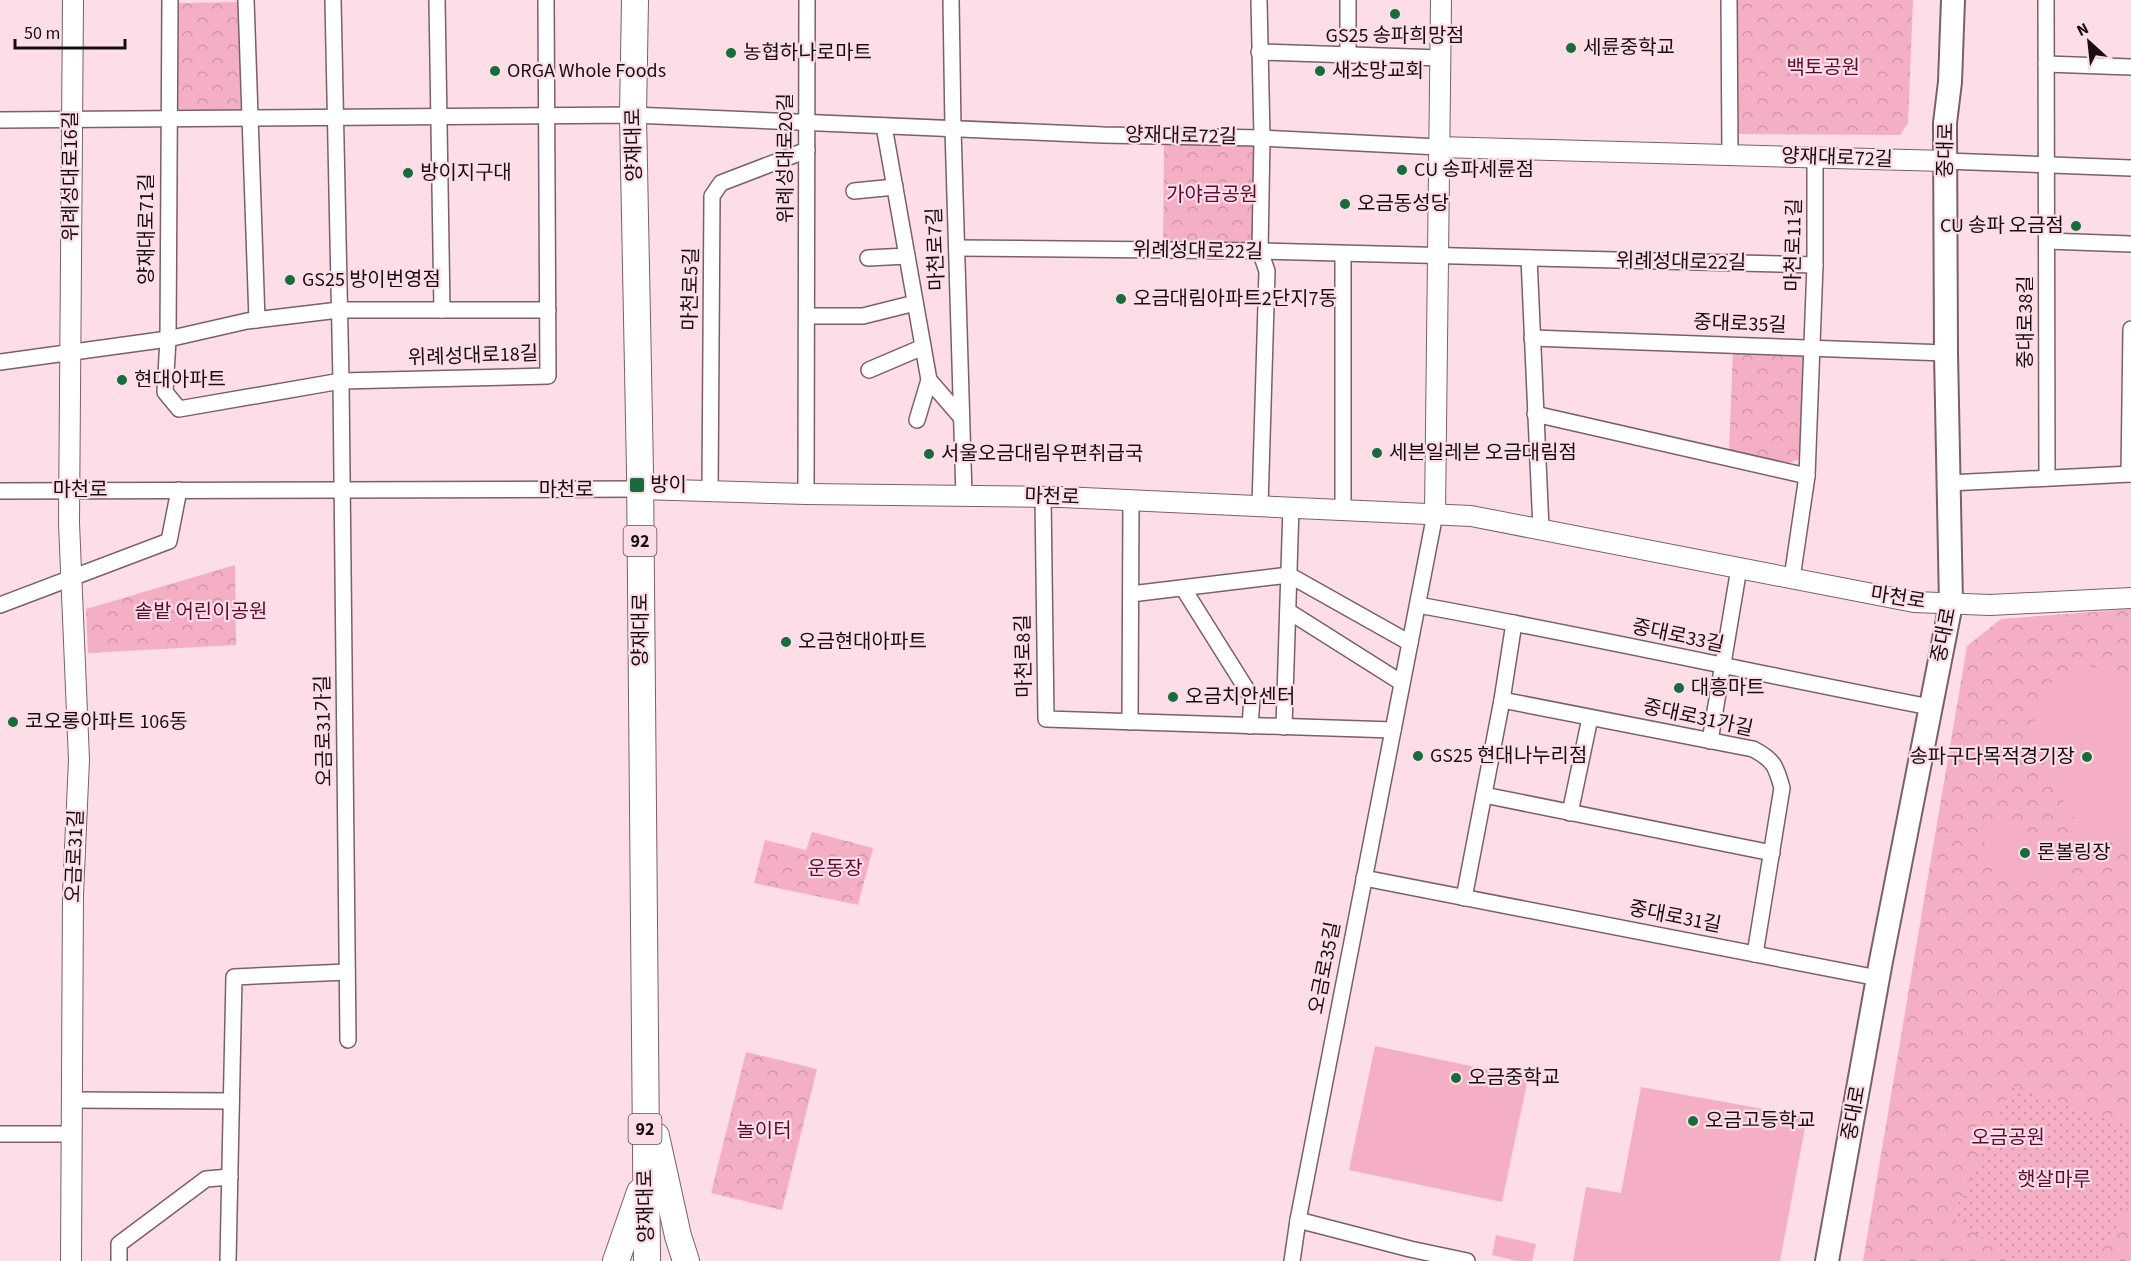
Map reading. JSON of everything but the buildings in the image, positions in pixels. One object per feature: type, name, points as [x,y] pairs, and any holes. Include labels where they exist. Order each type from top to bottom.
[{"type":"main road","name":"양재대로","points":[[635,0],[633,115],[640,489],[647,1261]]},
{"type":"main road","name":"중대로","points":[[1827,1261],[1878,978],[1951,604],[1946,353],[1945,123],[1950,82],[1953,0]]},
{"type":"main road","points":[[644,1082],[678,1236],[686,1261]]},
{"type":"main road","points":[[616,1261],[646,1175]]},
{"type":"street","name":"위례성대로16길","points":[[70,490],[72,0]]},
{"type":"street","name":"양재대로71길","points":[[168,339],[170,0]]},
{"type":"street","points":[[246,0],[257,320]]},
{"type":"street","points":[[333,0],[342,490]]},
{"type":"street","points":[[437,0],[442,310]]},
{"type":"street","points":[[0,362],[168,339],[257,320],[339,309],[548,310],[546,0]]},
{"type":"street","name":"위례성대로20길","points":[[806,494],[807,0]]},
{"type":"street","name":"마천로7길","points":[[951,0],[964,496]]},
{"type":"street","points":[[1259,0],[1262,138],[1260,252],[1267,271],[1260,506]]},
{"type":"street","points":[[1348,0],[1348,55]]},
{"type":"street","points":[[1435,514],[1441,0]]},
{"type":"street","points":[[1729,0],[1730,155]]},
{"type":"street","name":"중대로38길","points":[[2046,0],[2048,478]]},
{"type":"street","points":[[1259,52],[1441,58]]},
{"type":"street","points":[[2046,64],[2131,67]]},
{"type":"street","points":[[0,120],[633,115]]},
{"type":"street","name":"양재대로72길","points":[[633,115],[807,124],[1262,138],[1439,147],[1945,161]]},
{"type":"street","points":[[884,126],[929,380],[916,420]]},
{"type":"street","name":"마천로5길","points":[[710,491],[712,196],[721,183],[807,150]]},
{"type":"street","name":"마천로11길","points":[[1792,578],[1807,476],[1815,266],[1815,158]]},
{"type":"street","points":[[1945,161],[2131,168]]},
{"type":"street","points":[[854,190],[895,187]]},
{"type":"street","points":[[2047,241],[2131,244]]},
{"type":"street","name":"위례성대로22길","points":[[957,248],[1260,252],[1815,266]]},
{"type":"street","points":[[1342,510],[1343,254]]},
{"type":"street","points":[[868,258],[907,256]]},
{"type":"street","points":[[1529,258],[1541,530]]},
{"type":"street","points":[[807,316],[863,316],[915,303]]},
{"type":"street","name":"위례성대로18길","points":[[168,339],[165,392],[179,409],[341,381],[548,376],[548,310]]},
{"type":"street","points":[[1949,483],[2130,474],[2131,329]]},
{"type":"street","name":"중대로35길","points":[[1532,338],[1946,353]]},
{"type":"street","points":[[869,370],[923,347]]},
{"type":"street","points":[[929,380],[962,417]]},
{"type":"street","points":[[1535,414],[1807,476]]},
{"type":"street","name":"마천로","points":[[0,490],[640,489],[806,494],[1042,496],[1435,514],[1471,516],[1914,602],[1989,605],[2131,598]]},
{"type":"street","name":"오금로31길","points":[[70,490],[71,578],[79,760],[73,894],[71,1261]]},
{"type":"street","points":[[0,605],[169,541],[179,490]]},
{"type":"street","name":"오금로31가길","points":[[342,490],[348,1040]]},
{"type":"street","name":"마천로8길","points":[[1042,496],[1046,719],[1393,730]]},
{"type":"street","points":[[1130,722],[1131,500]]},
{"type":"street","points":[[1284,727],[1291,507]]},
{"type":"street","name":"오금로35길","points":[[1292,1261],[1298,1220],[1435,514]]},
{"type":"street","points":[[1710,741],[1739,568]]},
{"type":"street","points":[[1131,594],[1289,575],[1410,642]]},
{"type":"street","points":[[1183,588],[1252,698],[1250,726]]},
{"type":"street","name":"중대로33길","points":[[1418,605],[1514,622],[1722,667],[1930,708]]},
{"type":"street","points":[[1288,611],[1402,683]]},
{"type":"street","points":[[1464,898],[1502,700],[1514,622]]},
{"type":"street","name":"중대로31가길","points":[[1502,700],[1753,749],[1769,757],[1777,770],[1782,788],[1755,954]]},
{"type":"street","points":[[1570,813],[1590,718]]},
{"type":"street","points":[[1484,795],[1772,853]]},
{"type":"street","name":"중대로31길","points":[[1364,878],[1878,978]]},
{"type":"street","points":[[228,1261],[234,977],[347,972]]},
{"type":"street","points":[[71,1100],[231,1101]]},
{"type":"street","points":[[0,1134],[71,1134]]},
{"type":"street","points":[[119,1261],[119,1244],[206,1179],[230,1177]]},
{"type":"street","points":[[1298,1220],[1408,1255],[1467,1261]]},
{"type":"green space","name":"백토공원","points":[[1733,0],[1913,0],[1908,123],[1900,135],[1734,134]]},
{"type":"green space","points":[[241,2],[243,117],[175,118],[173,3]]},
{"type":"green space","name":"가야금공원","points":[[1262,138],[1260,251],[1163,251],[1164,139]]},
{"type":"green space","points":[[1733,348],[1806,350],[1802,458],[1787,464],[1729,452]]},
{"type":"green space","name":"솥밭 어린이공원","points":[[235,565],[236,645],[88,653],[86,609]]},
{"type":"green space","name":"오금공원","points":[[2131,609],[2131,1261],[1863,1261],[1967,646],[2001,619]]},
{"type":"green space","name":"송파구다목적경기장","points":[[2087,666],[2111,674],[2131,688],[2131,841],[2100,837],[2078,823],[2055,785],[2039,748],[2035,723],[2040,699],[2056,679],[2066,672]]},
{"type":"green space","name":"론볼링장","points":[[1991,822],[2070,847],[2057,889],[1978,864]]},
{"type":"green space","name":"운동장","points":[[812,832],[873,848],[858,905],[754,883],[765,840],[806,850]]},
{"type":"green space","points":[[1375,1046],[1528,1078],[1502,1202],[1349,1170]]},
{"type":"green space","name":"놀이터","points":[[746,1052],[817,1069],[782,1210],[711,1193]]},
{"type":"green space","name":"햇살마루","points":[[2013,1086],[2131,1125],[2131,1202],[2096,1261],[2017,1261],[1952,1217]]},
{"type":"green space","points":[[1641,1087],[1807,1117],[1780,1261],[1573,1261],[1586,1187],[1621,1193]]},
{"type":"green space","points":[[1496,1235],[1536,1244],[1532,1261],[1517,1261],[1492,1255]]},
{"type":"place","name":"GS25 송파희망점","points":[[1395,14]]},
{"type":"place","name":"세륜중학교","points":[[1571,48]]},
{"type":"place","name":"농협하나로마트","points":[[731,53]]},
{"type":"place","name":"ORGA Whole Foods","points":[[495,71]]},
{"type":"place","name":"새소망교회","points":[[1320,71]]},
{"type":"place","name":"CU 송파세륜점","points":[[1402,170]]},
{"type":"place","name":"방이지구대","points":[[408,173]]},
{"type":"place","name":"오금동성당","points":[[1345,204]]},
{"type":"place","name":"CU 송파 오금점","points":[[2076,226]]},
{"type":"place","name":"GS25 방이번영점","points":[[290,280]]},
{"type":"place","name":"오금대림아파트2단지7동","points":[[1121,299]]},
{"type":"place","name":"현대아파트","points":[[122,380]]},
{"type":"place","name":"세븐일레븐 오금대림점","points":[[1377,453]]},
{"type":"place","name":"서울오금대림우편취급국","points":[[929,454]]},
{"type":"place","name":"방이","points":[[637,485]]},
{"type":"place","name":"오금현대아파트","points":[[786,642]]},
{"type":"place","name":"대흥마트","points":[[1679,688]]},
{"type":"place","name":"오금치안센터","points":[[1173,697]]},
{"type":"place","name":"코오롱아파트 106동","points":[[13,722]]},
{"type":"place","name":"GS25 현대나누리점","points":[[1418,756]]},
{"type":"place","name":"송파구다목적경기장","points":[[2087,757]]},
{"type":"place","name":"론볼링장","points":[[2025,853]]},
{"type":"place","name":"오금중학교","points":[[1456,1078]]},
{"type":"place","name":"오금고등학교","points":[[1693,1121]]}]
